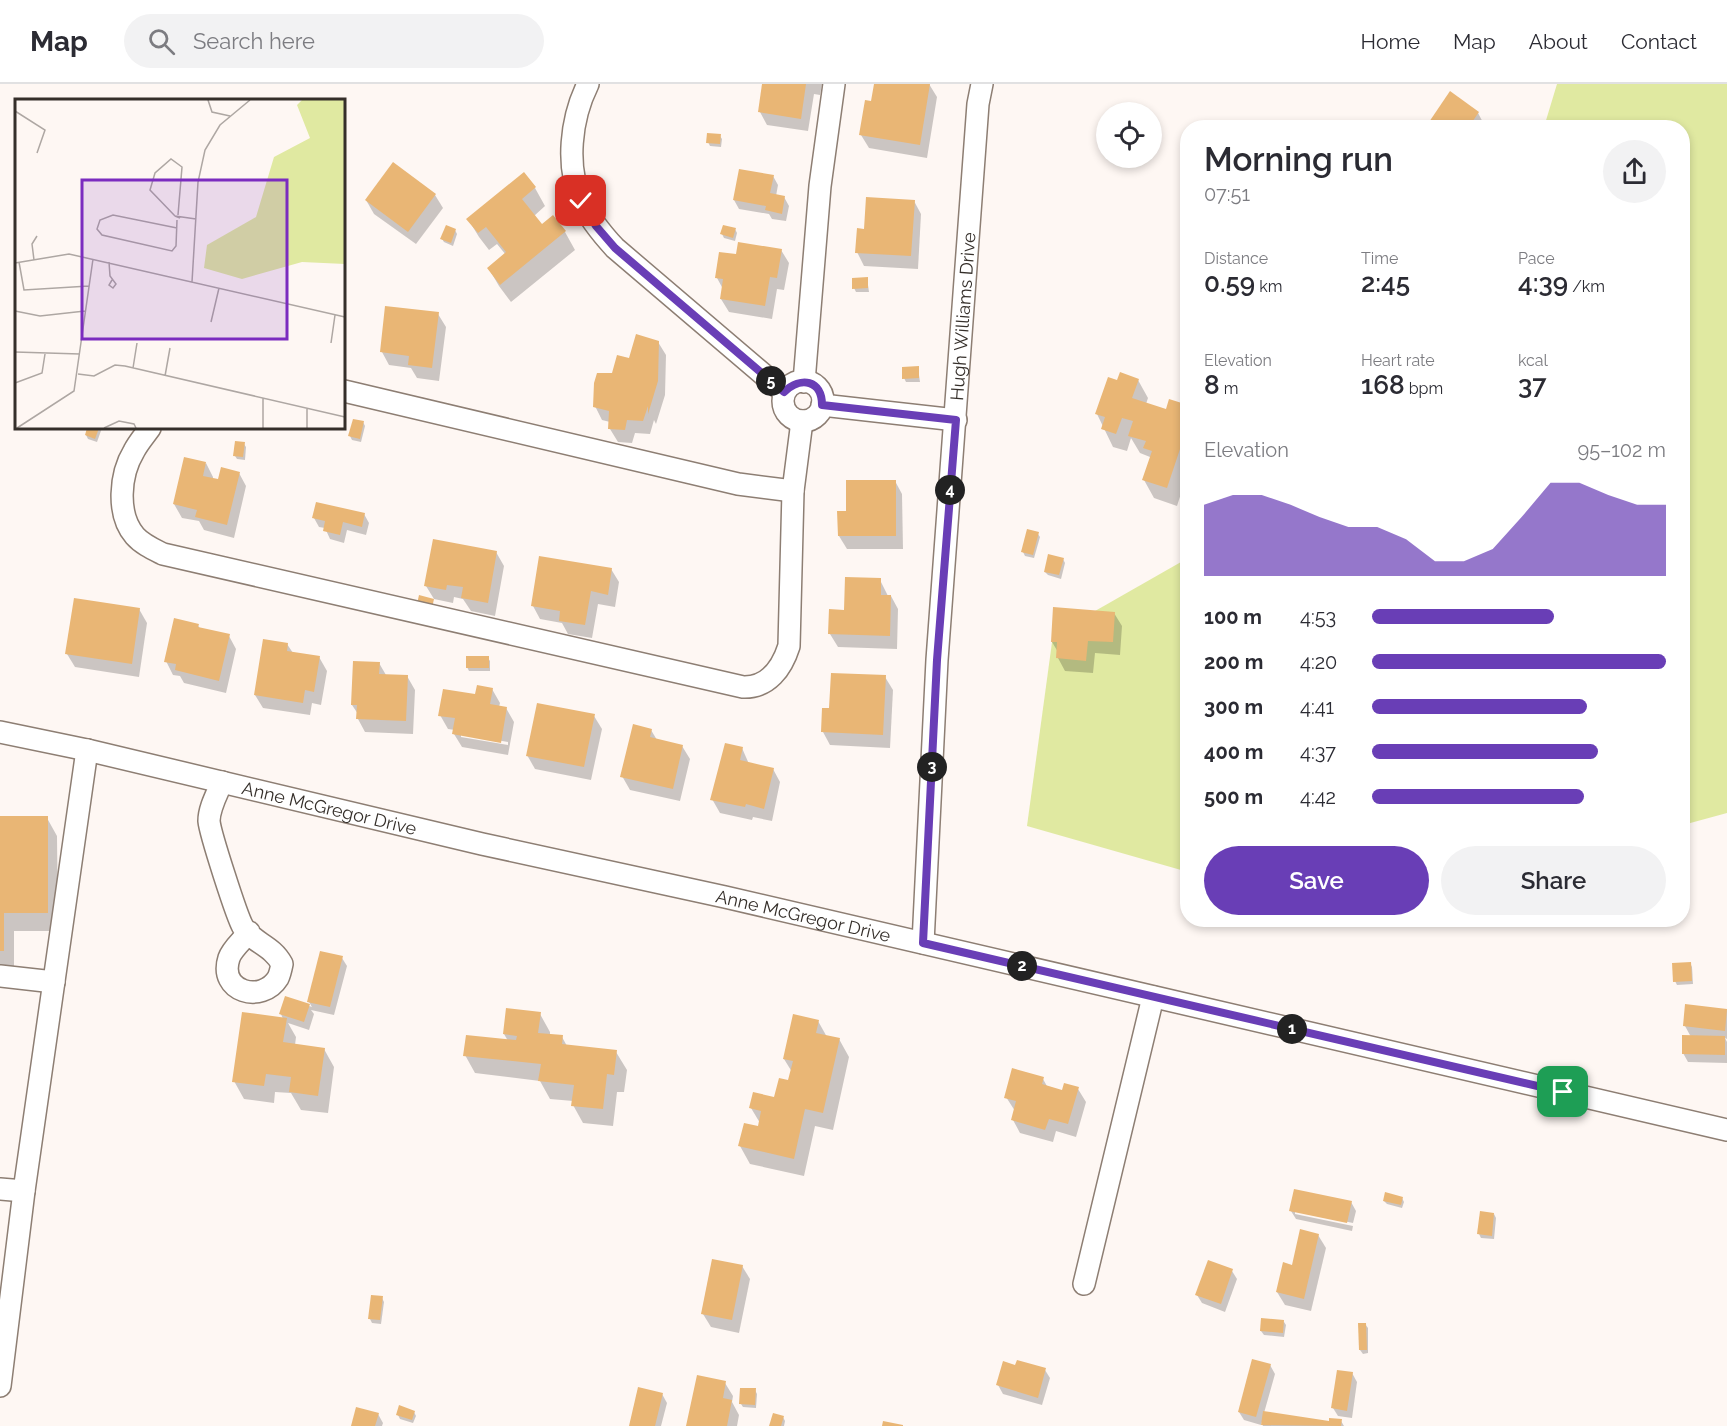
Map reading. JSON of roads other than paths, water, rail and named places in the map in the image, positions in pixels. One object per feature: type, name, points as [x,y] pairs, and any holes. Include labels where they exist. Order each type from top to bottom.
[{"type":"street","points":[[588,84],[576,117],[572,143],[573,164],[581,201],[596,226],[624,256],[784,392]]},
{"type":"street","points":[[804,382],[820,186],[834,84]]},
{"type":"street","name":"Hugh Williams Drive","points":[[923,943],[937,660],[978,104],[982,84]]},
{"type":"street","points":[[804,382],[811,384],[820,392],[822,405],[818,414],[811,420],[794,419],[787,414],[783,406],[784,392],[791,386],[804,382]]},
{"type":"street","points":[[345,391],[738,484],[793,491]]},
{"type":"street","points":[[822,405],[956,420]]},
{"type":"street","points":[[149,429],[133,452],[123,478],[124,515],[135,536],[163,554],[743,687],[754,687],[769,679],[781,665],[789,646],[793,491],[802,421]]},
{"type":"street","name":"Anne McGregor Drive","points":[[0,732],[87,750],[482,844],[725,897],[1727,1130]]},
{"type":"street","points":[[0,1386],[24,1191],[87,750]]},
{"type":"street","points":[[222,782],[214,800],[209,821],[233,900],[243,927],[249,932]]},
{"type":"street","points":[[0,976],[54,982]]},
{"type":"street","points":[[1084,1284],[1153,997]]},
{"type":"street","points":[[0,1189],[24,1191]]}]
